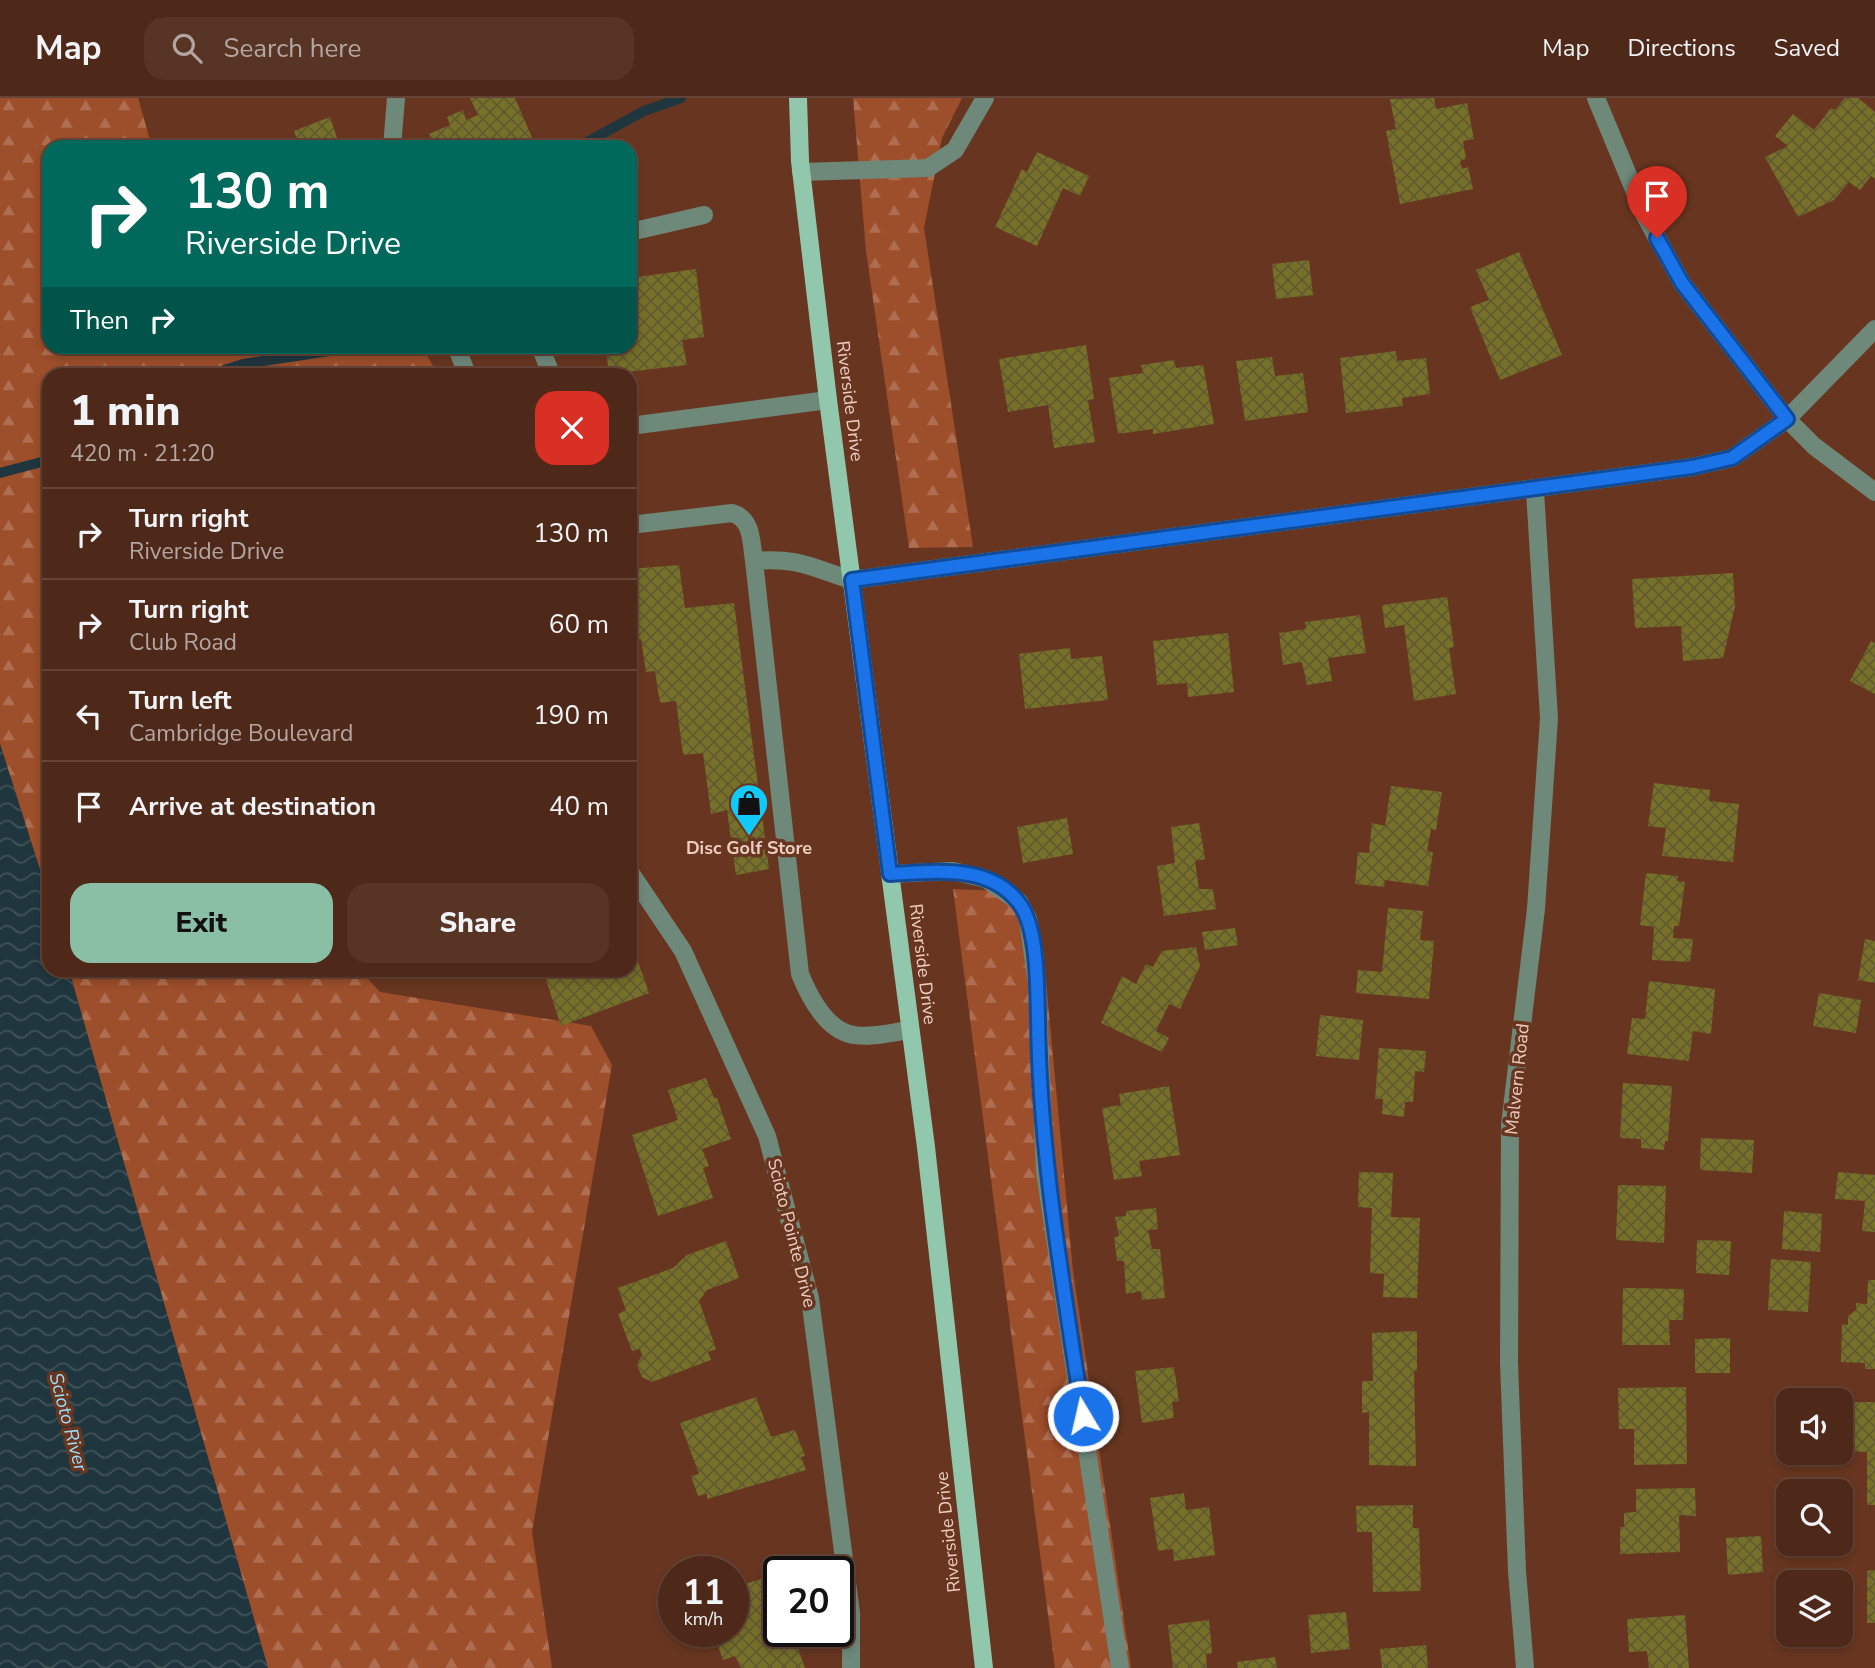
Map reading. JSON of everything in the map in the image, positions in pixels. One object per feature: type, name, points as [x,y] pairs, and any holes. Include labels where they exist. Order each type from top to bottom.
[{"type":"main road","name":"Riverside Drive","points":[[797,98],[802,172],[828,400],[926,1147],[984,1668]]},
{"type":"street","points":[[393,140],[397,98]]},
{"type":"street","points":[[802,172],[928,168],[955,150],[985,98]]},
{"type":"street","points":[[1596,98],[1644,216],[1682,283],[1787,419],[1814,446],[1875,492]]},
{"type":"street","points":[[637,230],[704,215]]},
{"type":"street","points":[[754,561],[784,558],[852,580],[1295,523],[1423,502],[1535,491],[1732,458],[1787,419],[1875,330]]},
{"type":"street","points":[[637,425],[828,400]]},
{"type":"street","name":"Malvern Road","points":[[1525,1668],[1517,1571],[1509,1363],[1510,1125],[1536,909],[1549,718],[1535,491]]},
{"type":"street","points":[[637,524],[732,513],[741,515],[747,522],[754,561],[800,974],[815,1005],[842,1032],[855,1036],[910,1030]]},
{"type":"street","points":[[890,874],[953,871],[986,879],[1019,902],[1028,919],[1038,984],[1045,1172],[1120,1668]]},
{"type":"street","name":"Scioto Pointe Drive","points":[[637,883],[682,951],[767,1136],[810,1298],[851,1613],[851,1668]]},
{"type":"green space","points":[[0,98],[138,98],[150,140],[42,140],[42,354],[426,354],[434,368],[42,368],[42,876],[0,744]]},
{"type":"green space","points":[[853,98],[962,98],[942,138],[924,228],[973,547],[909,548],[866,251]]},
{"type":"green space","points":[[953,889],[1022,892],[1043,949],[1073,1271],[1131,1668],[1055,1668]]},
{"type":"green space","points":[[71,977],[366,977],[380,992],[591,1026],[612,1065],[532,1532],[552,1668],[268,1668]]},
{"type":"water","name":"Scioto River","points":[[0,744],[42,876],[42,977],[71,977],[268,1668],[0,1668]]},
{"type":"building","points":[[470,98],[515,98],[533,140],[431,140],[429,134],[450,125],[447,117],[463,110],[466,120],[478,115]]},
{"type":"building","points":[[1434,98],[1436,109],[1467,103],[1474,139],[1463,141],[1466,159],[1460,161],[1462,169],[1468,167],[1473,189],[1400,204],[1386,131],[1396,129],[1390,99]]},
{"type":"building","points":[[1845,98],[1858,98],[1875,112],[1875,179],[1871,176],[1860,190],[1849,182],[1834,200],[1798,217],[1765,157],[1788,146],[1775,136],[1793,114],[1814,130],[1831,108],[1835,110]]},
{"type":"building","points":[[330,117],[338,140],[297,140],[294,131]]},
{"type":"building","points":[[1037,152],[1089,176],[1080,196],[1063,188],[1037,246],[995,227],[1022,169],[1027,172]]},
{"type":"building","points":[[1519,252],[1562,355],[1500,380],[1470,307],[1489,300],[1476,270]]},
{"type":"building","points":[[1309,260],[1313,295],[1276,299],[1272,264]]},
{"type":"building","points":[[696,269],[704,337],[682,340],[687,365],[637,371],[637,368],[608,368],[606,354],[637,354],[637,277]]},
{"type":"building","points":[[1086,345],[1094,399],[1088,400],[1095,442],[1054,448],[1048,405],[1008,412],[999,359]]},
{"type":"building","points":[[1396,351],[1397,361],[1426,358],[1430,394],[1402,398],[1403,406],[1346,413],[1340,358]]},
{"type":"building","points":[[1272,357],[1275,376],[1303,373],[1308,412],[1245,421],[1236,361]]},
{"type":"building","points":[[1174,360],[1176,368],[1203,365],[1214,424],[1153,434],[1153,429],[1118,434],[1109,378],[1143,373],[1141,365]]},
{"type":"building","points":[[679,565],[685,608],[734,603],[769,869],[736,875],[727,810],[711,814],[703,753],[683,755],[676,701],[660,703],[655,671],[646,672],[641,639],[637,639],[637,568]]},
{"type":"building","points":[[1733,573],[1735,606],[1723,658],[1683,661],[1681,626],[1635,628],[1632,579]]},
{"type":"building","points":[[1447,597],[1454,647],[1449,648],[1456,694],[1414,701],[1404,625],[1385,628],[1382,605]]},
{"type":"building","points":[[1360,615],[1366,653],[1328,658],[1332,681],[1307,685],[1302,662],[1283,665],[1279,633],[1306,629],[1305,622]]},
{"type":"building","points":[[1228,633],[1234,692],[1188,697],[1187,683],[1157,685],[1153,641]]},
{"type":"building","points":[[1871,641],[1875,643],[1875,694],[1850,681]]},
{"type":"building","points":[[1070,648],[1071,659],[1102,656],[1108,700],[1025,709],[1019,654]]},
{"type":"building","points":[[1654,783],[1710,790],[1709,801],[1739,804],[1733,862],[1662,856],[1666,828],[1648,826]]},
{"type":"building","points":[[1391,786],[1442,792],[1436,830],[1431,829],[1427,851],[1433,852],[1428,886],[1385,880],[1384,887],[1355,884],[1358,852],[1369,853],[1372,823],[1385,826]]},
{"type":"building","points":[[1067,818],[1073,854],[1023,863],[1017,827]]},
{"type":"building","points":[[1199,823],[1205,859],[1195,861],[1199,889],[1213,889],[1216,909],[1164,916],[1157,866],[1175,863],[1171,827]]},
{"type":"building","points":[[1646,873],[1678,876],[1677,881],[1685,882],[1679,926],[1674,926],[1673,938],[1693,939],[1690,962],[1652,960],[1654,927],[1640,925]]},
{"type":"building","points":[[1388,908],[1423,911],[1420,940],[1434,941],[1429,999],[1356,993],[1358,970],[1382,972]]},
{"type":"building","points":[[1235,928],[1238,945],[1205,950],[1202,932]]},
{"type":"building","points":[[1865,939],[1875,941],[1875,983],[1858,980]]},
{"type":"building","points":[[1196,947],[1200,966],[1180,1009],[1169,1004],[1156,1031],[1169,1038],[1162,1052],[1101,1023],[1122,976],[1136,984],[1146,964],[1153,967],[1162,951]]},
{"type":"building","points":[[637,959],[649,993],[561,1026],[545,977],[637,977]]},
{"type":"building","points":[[1649,981],[1715,989],[1711,1034],[1693,1031],[1689,1061],[1627,1054],[1632,1018],[1645,1019]]},
{"type":"building","points":[[1819,993],[1861,1000],[1856,1033],[1813,1026]]},
{"type":"building","points":[[1320,1015],[1363,1020],[1359,1060],[1316,1056]]},
{"type":"building","points":[[1379,1048],[1426,1051],[1424,1072],[1415,1071],[1413,1102],[1405,1102],[1404,1117],[1382,1114],[1383,1099],[1375,1099]]},
{"type":"building","points":[[706,1078],[714,1098],[717,1098],[731,1139],[702,1149],[709,1166],[703,1168],[713,1198],[658,1216],[632,1135],[678,1120],[668,1090]]},
{"type":"building","points":[[1623,1083],[1672,1086],[1668,1141],[1665,1141],[1664,1150],[1641,1148],[1641,1139],[1620,1138]]},
{"type":"building","points":[[1169,1086],[1180,1155],[1139,1161],[1142,1176],[1114,1180],[1102,1108],[1121,1105],[1119,1094]]},
{"type":"building","points":[[1701,1138],[1754,1140],[1752,1173],[1700,1170]]},
{"type":"building","points":[[1359,1172],[1393,1173],[1391,1217],[1420,1218],[1417,1298],[1383,1297],[1384,1274],[1370,1273],[1372,1208],[1358,1207]]},
{"type":"building","points":[[1838,1172],[1875,1175],[1875,1232],[1862,1231],[1865,1201],[1835,1199]]},
{"type":"building","points":[[1618,1185],[1666,1186],[1664,1243],[1616,1240]]},
{"type":"building","points":[[1156,1208],[1158,1229],[1148,1230],[1152,1249],[1160,1249],[1165,1298],[1142,1300],[1141,1291],[1126,1294],[1124,1261],[1117,1261],[1114,1237],[1119,1236],[1115,1217],[1126,1216],[1126,1211]]},
{"type":"building","points":[[1784,1211],[1822,1214],[1820,1252],[1782,1249]]},
{"type":"building","points":[[1697,1240],[1731,1241],[1729,1275],[1696,1273]]},
{"type":"building","points":[[726,1241],[739,1278],[707,1290],[699,1301],[716,1349],[708,1352],[711,1360],[652,1382],[642,1377],[637,1365],[642,1355],[640,1349],[632,1351],[618,1314],[626,1310],[618,1288],[673,1268],[687,1255]]},
{"type":"building","points":[[1771,1259],[1811,1262],[1808,1312],[1768,1310]]},
{"type":"building","points":[[1868,1280],[1875,1280],[1875,1369],[1865,1369],[1865,1363],[1841,1362],[1842,1324],[1848,1325],[1848,1316],[1856,1310],[1856,1303],[1867,1304]]},
{"type":"building","points":[[1623,1288],[1684,1289],[1683,1320],[1669,1320],[1670,1345],[1622,1345]]},
{"type":"building","points":[[1417,1331],[1417,1371],[1414,1371],[1416,1466],[1369,1465],[1369,1412],[1362,1413],[1362,1381],[1373,1381],[1372,1333]]},
{"type":"building","points":[[1730,1338],[1730,1373],[1695,1373],[1695,1339]]},
{"type":"building","points":[[1174,1367],[1179,1401],[1172,1402],[1174,1418],[1142,1423],[1135,1371]]},
{"type":"building","points":[[1686,1387],[1687,1464],[1634,1465],[1634,1429],[1619,1429],[1618,1388]]},
{"type":"building","points":[[756,1397],[771,1437],[795,1430],[805,1456],[801,1457],[806,1470],[707,1499],[707,1494],[698,1496],[691,1476],[699,1474],[680,1423]]},
{"type":"building","points":[[1853,1402],[1875,1402],[1875,1505],[1867,1505],[1867,1452],[1853,1451]]},
{"type":"building","points":[[1695,1488],[1696,1516],[1679,1515],[1680,1552],[1620,1554],[1620,1527],[1624,1527],[1624,1513],[1636,1512],[1636,1489]]},
{"type":"building","points":[[1184,1493],[1186,1510],[1209,1507],[1215,1555],[1174,1561],[1173,1549],[1158,1551],[1150,1498]]},
{"type":"building","points":[[1413,1505],[1413,1528],[1419,1528],[1421,1591],[1373,1592],[1372,1532],[1357,1532],[1356,1506]]},
{"type":"building","points":[[1761,1536],[1763,1572],[1728,1575],[1726,1538]]},
{"type":"building","points":[[1875,1570],[1875,1623],[1867,1623],[1867,1571]]},
{"type":"building","points":[[763,1578],[763,1647],[798,1647],[805,1668],[741,1668],[735,1656],[723,1660],[719,1647],[749,1647],[749,1583]]},
{"type":"building","points":[[1346,1612],[1350,1649],[1311,1653],[1308,1615]]},
{"type":"building","points":[[1685,1615],[1689,1668],[1649,1668],[1647,1651],[1629,1652],[1627,1619]]},
{"type":"building","points":[[1209,1620],[1212,1653],[1206,1654],[1207,1668],[1173,1668],[1168,1625]]},
{"type":"building","points":[[1426,1645],[1428,1668],[1382,1668],[1380,1649]]},
{"type":"building","points":[[1275,1657],[1277,1668],[1238,1668],[1237,1662]]},
{"type":"waterway","points":[[591,140],[644,111],[681,98]]},
{"type":"waterway","points":[[231,368],[310,354]]},
{"type":"waterway","points":[[0,473],[42,462]]},
{"type":"place","name":"Disc Golf Store","points":[[749,837]]},
{"type":"route","points":[[1083,1416],[1045,1172],[1038,1043],[1038,984],[1028,919],[1019,902],[986,879],[953,871],[890,874],[852,580],[1295,523],[1423,502],[1535,491],[1692,467],[1732,458],[1787,419],[1682,283],[1657,238]]}]
